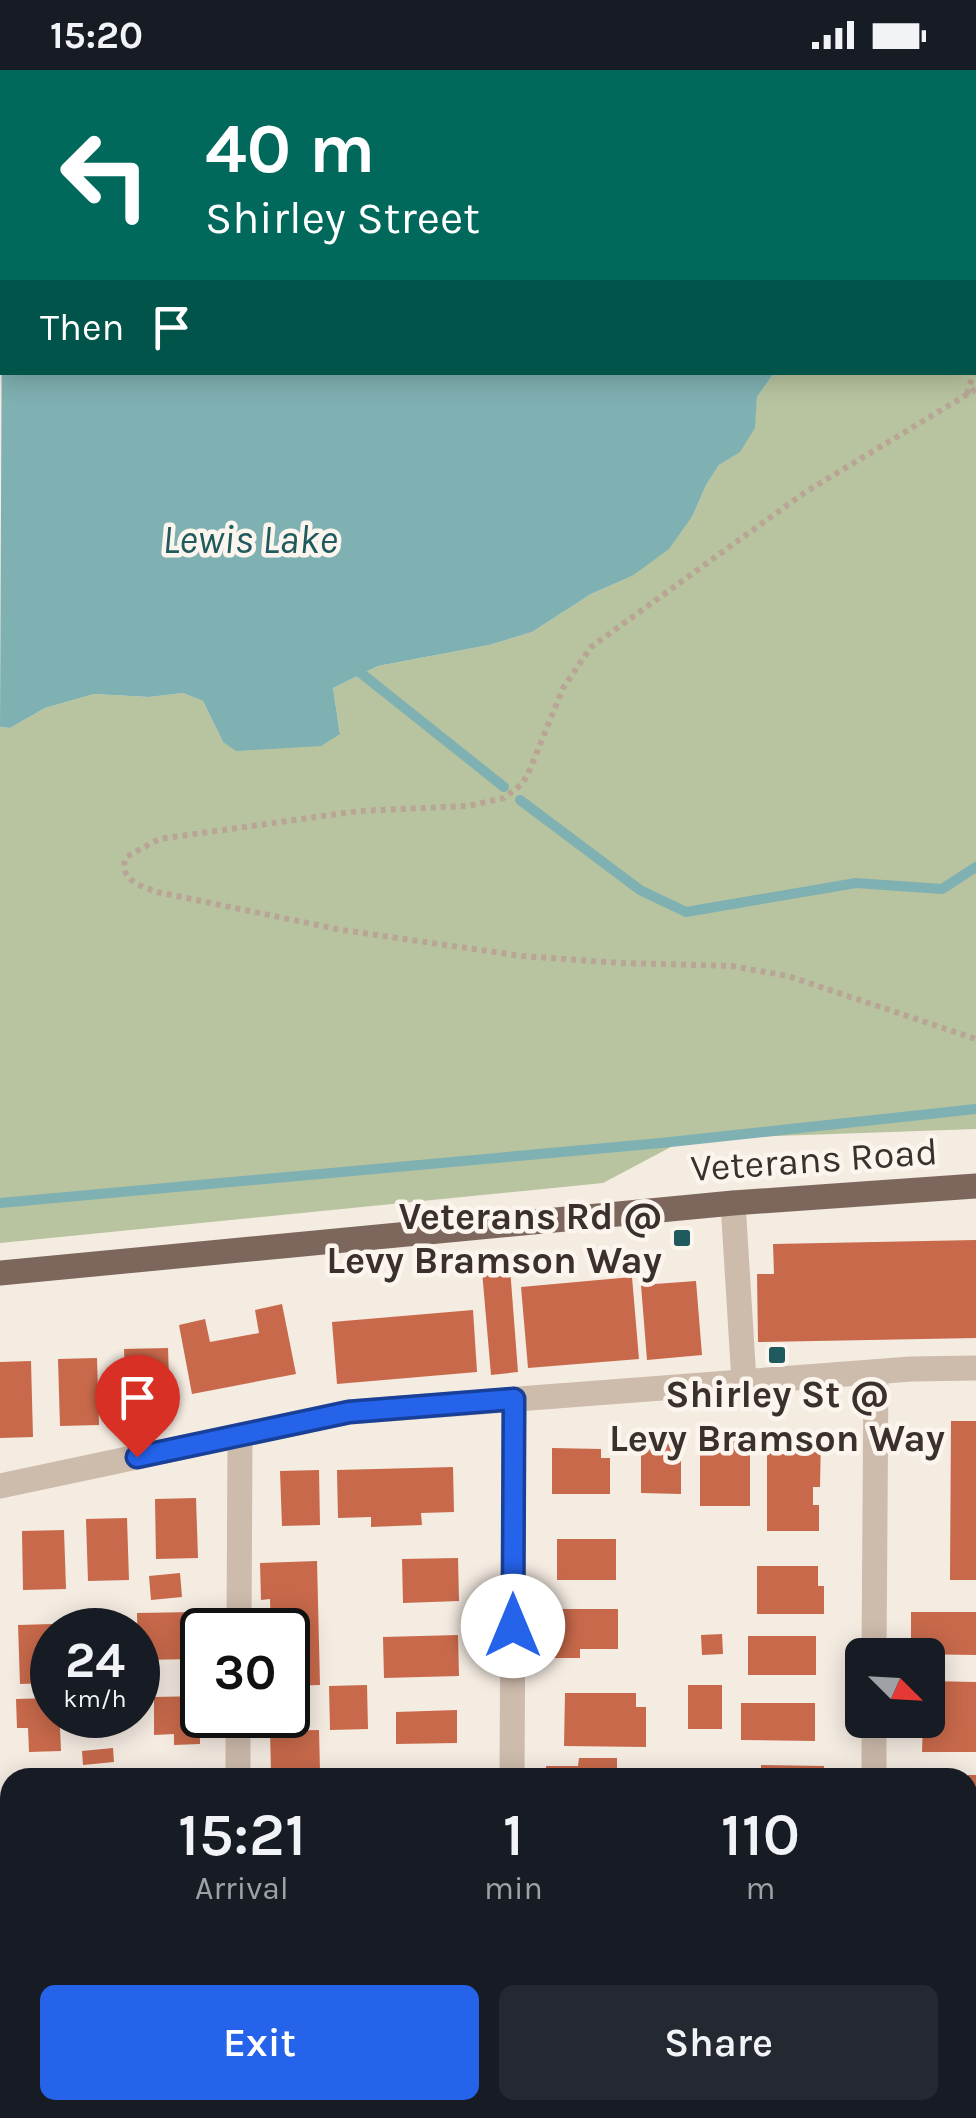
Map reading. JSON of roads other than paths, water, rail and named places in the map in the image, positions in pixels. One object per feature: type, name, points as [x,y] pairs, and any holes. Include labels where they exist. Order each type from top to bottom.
[{"type":"main road","name":"Veterans Road","points":[[0,1272],[733,1202],[976,1186]]},
{"type":"street","points":[[733,1202],[744,1382]]},
{"type":"street","points":[[0,1486],[349,1412],[876,1372],[976,1368]]},
{"type":"street","points":[[874,1638],[876,1372]]},
{"type":"street","points":[[512,1768],[514,1399]]},
{"type":"street","points":[[239,1608],[240,1434]]},
{"type":"street","points":[[238,1738],[238,1768]]},
{"type":"street","points":[[874,1738],[874,1768]]},
{"type":"street","points":[[0,2106],[0,2118]]},
{"type":"water","name":"Lewis Lake","points":[[2,375],[773,375],[757,397],[755,428],[740,452],[719,465],[693,515],[669,549],[632,576],[591,594],[532,632],[489,645],[378,666],[333,688],[340,734],[321,746],[236,751],[223,742],[203,701],[183,693],[149,697],[94,694],[45,708],[10,728],[0,727]]},
{"type":"waterway","points":[[352,666],[504,787]]},
{"type":"waterway","points":[[520,800],[640,890],[686,912],[856,883],[942,889],[976,867]]},
{"type":"waterway","points":[[0,1203],[661,1143],[976,1109]]},
{"type":"place","name":"Veterans Rd @ Levy Bramson Way","points":[[682,1238]]},
{"type":"place","name":"Shirley St @ Levy Bramson Way","points":[[777,1355]]}]
